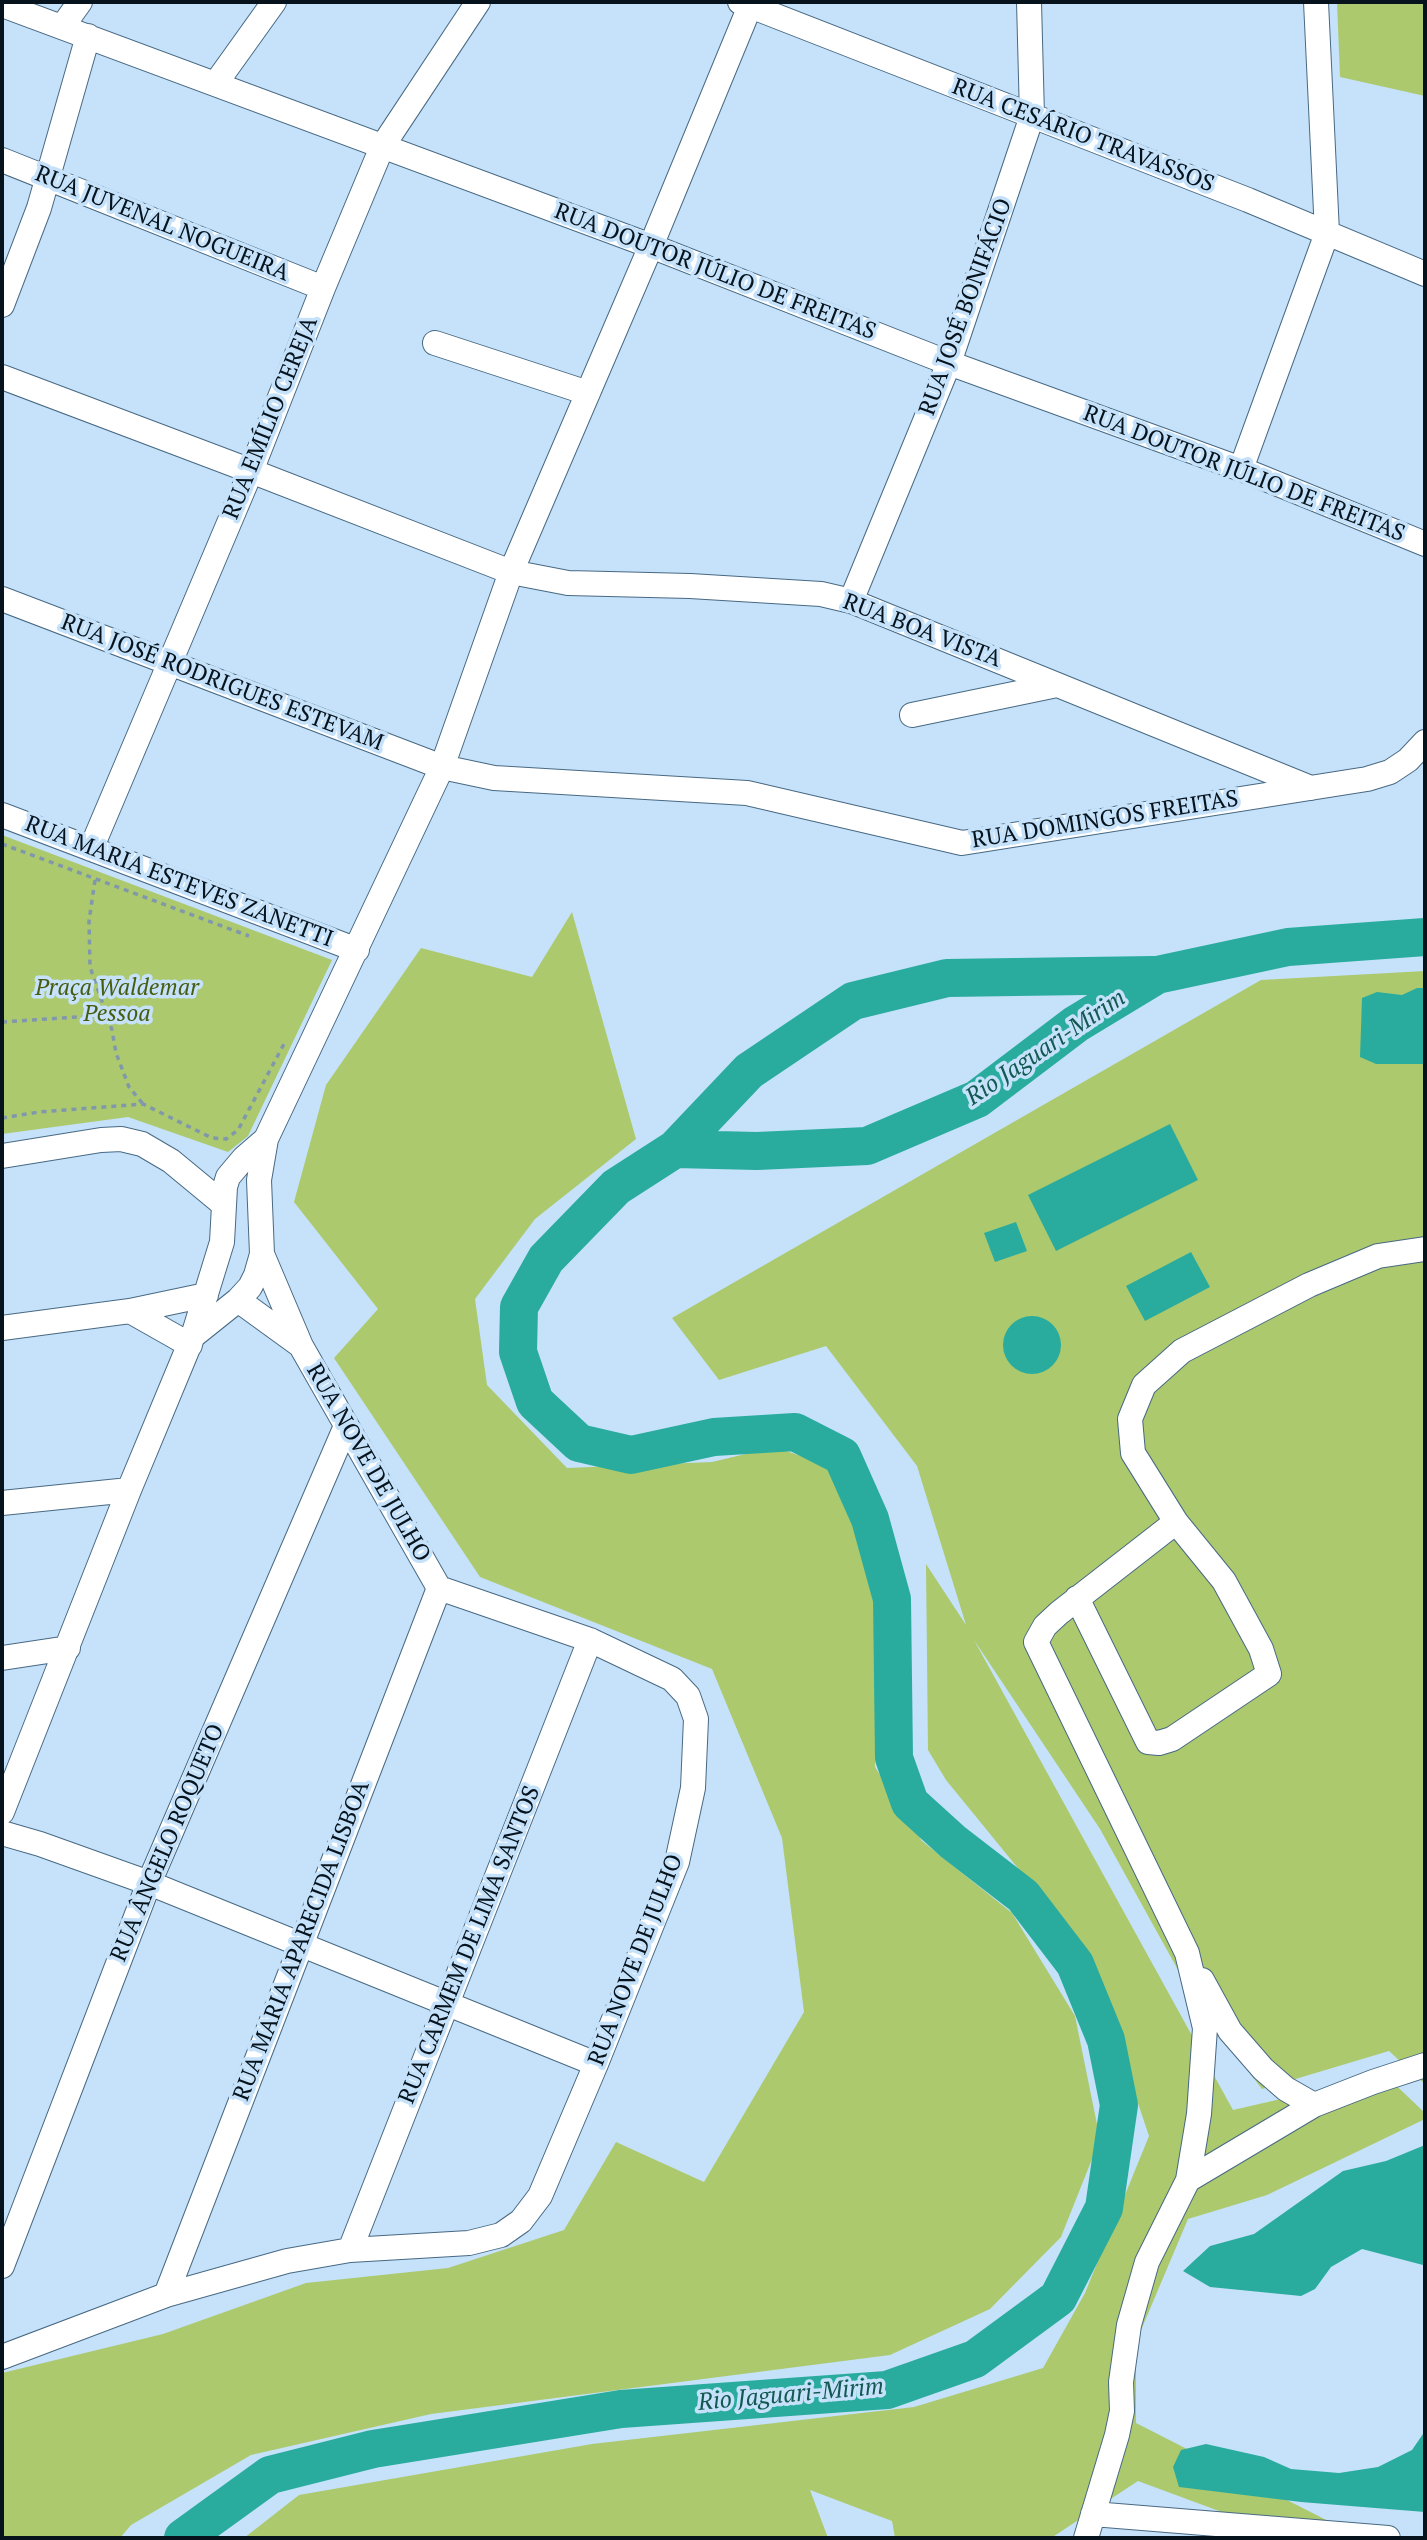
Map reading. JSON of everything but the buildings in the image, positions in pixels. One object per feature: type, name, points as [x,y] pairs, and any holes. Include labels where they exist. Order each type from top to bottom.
[{"type":"street","points":[[62,27],[80,2]]},
{"type":"street","points":[[216,83],[274,2]]},
{"type":"street","name":"RUA EMÍLIO CEREJA","points":[[92,849],[172,663],[382,147],[478,2]]},
{"type":"street","name":"RUA JOSÉ BONIFÁCIO","points":[[851,601],[950,363],[1032,116],[1029,2]]},
{"type":"street","points":[[1241,469],[1327,233],[1316,2]]},
{"type":"street","points":[[191,1340],[250,1287],[262,1254],[259,1180],[266,1139],[442,767],[511,572],[651,246],[748,3]]},
{"type":"street","name":"RUA CESÁRIO TRAVASSOS","points":[[748,3],[1425,274]]},
{"type":"street","name":"RUA DOUTOR JÚLIO DE FREITAS","points":[[2,5],[651,246],[950,363],[1241,469],[1425,544]]},
{"type":"street","points":[[2,305],[40,208],[88,36]]},
{"type":"street","name":"RUA JUVENAL NOGUEIRA","points":[[2,160],[323,288]]},
{"type":"street","points":[[435,343],[588,393]]},
{"type":"street","name":"RUA BOA VISTA","points":[[2,377],[511,572],[568,583],[690,586],[821,594],[851,601],[1311,788]]},
{"type":"street","name":"RUA JOSÉ RODRIGUES ESTEVAM","points":[[2,599],[442,767]]},
{"type":"street","points":[[912,715],[1057,685]]},
{"type":"street","name":"RUA DOMINGOS FREITAS","points":[[442,767],[494,778],[747,793],[962,843],[1367,779],[1390,772],[1408,760],[1425,742]]},
{"type":"street","name":"RUA MARIA ESTEVES ZANETTI","points":[[2,815],[357,950]]},
{"type":"street","points":[[2,1156],[121,1139],[142,1144],[171,1161],[223,1204]]},
{"type":"street","points":[[2,1812],[191,1340],[222,1242],[225,1187],[244,1158],[266,1139]]},
{"type":"street","points":[[171,1161],[232,1173]]},
{"type":"street","points":[[1077,1598],[1148,1742],[1159,1743],[1172,1739],[1269,1674],[1261,1649],[1224,1581],[1176,1522],[1133,1453],[1130,1419],[1144,1385],[1182,1351],[1309,1285],[1378,1256],[1425,1249]]},
{"type":"street","name":"RUA NOVE DE JULHO","points":[[2,2357],[166,2295],[287,2261],[350,2250],[469,2243],[501,2235],[521,2221],[540,2196],[677,1862],[693,1788],[696,1719],[688,1696],[672,1679],[590,1640],[439,1588],[301,1346],[262,1254]]},
{"type":"street","points":[[2,1328],[130,1311],[206,1295]]},
{"type":"street","points":[[238,1300],[301,1346]]},
{"type":"street","points":[[130,1311],[191,1340]]},
{"type":"street","name":"RUA ÂNGELO ROQUETO","points":[[2,2266],[149,1883],[346,1426]]},
{"type":"street","points":[[2,1503],[129,1490]]},
{"type":"street","points":[[1176,1522],[1077,1598],[1045,1626],[1036,1642],[1187,1952],[1230,2031],[1263,2069],[1286,2089],[1314,2105]]},
{"type":"street","name":"RUA MARIA APARECIDA LISBOA","points":[[166,2295],[439,1588]]},
{"type":"street","name":"RUA CARMEM DE LIMA SANTOS","points":[[350,2250],[590,1640]]},
{"type":"street","points":[[2,1658],[68,1648]]},
{"type":"street","points":[[2,1833],[149,1883],[596,2064]]},
{"type":"street","points":[[1086,2538],[1122,2412],[1121,2382],[1129,2325],[1147,2262],[1188,2180],[1199,2114],[1205,2028],[1187,1952]]},
{"type":"street","points":[[1188,2180],[1314,2105],[1425,2065]]},
{"type":"street","points":[[1093,2514],[1388,2538]]},
{"type":"path","points":[[2,844],[250,936]]},
{"type":"path","points":[[95,880],[89,921],[90,967],[129,1087],[143,1104],[212,1138],[226,1139],[238,1130],[288,1036]]},
{"type":"path","points":[[2,1022],[106,1016]]},
{"type":"path","points":[[2,1118],[39,1112],[143,1104]]},
{"type":"green space","points":[[1337,2],[1425,2],[1425,96],[1340,77]]},
{"type":"green space","name":"Praça Waldemar Pessoa","points":[[2,835],[332,960],[248,1136],[228,1152],[128,1117],[2,1134]]},
{"type":"green space","points":[[572,912],[636,1139],[535,1219],[475,1299],[487,1385],[567,1468],[712,1462],[775,1447],[838,1469],[876,1585],[875,1767],[922,1841],[1012,1913],[1075,2016],[1100,2139],[1061,2237],[990,2309],[890,2355],[431,2414],[251,2455],[131,2525],[120,2538],[2,2538],[2,2373],[163,2334],[306,2283],[448,2268],[564,2230],[616,2142],[704,2182],[804,2012],[782,1838],[712,1669],[480,1577],[334,1358],[378,1309],[294,1202],[326,1085],[421,948],[532,977]]},
{"type":"green space","points":[[1425,971],[1425,2084],[1389,2051],[1262,2089],[1198,2006],[1100,1829],[974,1640],[1233,2110],[1385,2075],[1425,2113],[1425,2119],[1267,2195],[1188,2219],[1136,2342],[1136,2423],[1336,2525],[1246,2521],[1138,2481],[1051,2538],[895,2538],[892,2521],[810,2490],[828,2538],[244,2538],[299,2495],[592,2444],[914,2407],[1043,2368],[1085,2293],[1149,2136],[1088,1954],[946,1780],[928,1750],[926,1564],[966,1625],[917,1466],[826,1346],[719,1380],[672,1318],[1261,980]]},
{"type":"shaded area","points":[[1417,988],[1425,988],[1425,1064],[1376,1064],[1360,1057],[1362,998],[1377,992],[1402,995]]},
{"type":"shaded area","points":[[1170,1124],[1198,1180],[1056,1251],[1028,1195]]},
{"type":"shaded area","points":[[1016,1222],[1027,1251],[995,1262],[984,1233]]},
{"type":"shaded area","points":[[1191,1252],[1210,1287],[1145,1321],[1126,1286]]},
{"type":"shaded area","points":[[1032,1316],[1043,1318],[1056,1329],[1061,1345],[1059,1356],[1048,1369],[1032,1374],[1021,1372],[1008,1361],[1003,1345],[1005,1334],[1016,1321]]},
{"type":"shaded area","points":[[1425,2145],[1425,2271],[1423,2265],[1362,2249],[1331,2267],[1315,2289],[1301,2296],[1210,2287],[1183,2271],[1210,2246],[1254,2234],[1343,2171],[1386,2161]]},
{"type":"shaded area","points":[[1425,2431],[1425,2512],[1301,2502],[1179,2487],[1173,2467],[1181,2450],[1206,2444],[1264,2457],[1291,2469],[1339,2473],[1378,2467],[1412,2450]]},
{"type":"waterway","name":"Rio Jaguari-Mirim","points":[[183,2538],[270,2475],[373,2449],[621,2409],[887,2390],[975,2359],[1058,2298],[1104,2208],[1119,2105],[1106,2040],[1075,1964],[1023,1896],[953,1842],[910,1803],[894,1758],[892,1599],[870,1519],[842,1456],[795,1432],[714,1437],[631,1455],[579,1443],[535,1402],[518,1352],[519,1307],[546,1259],[616,1187],[675,1149],[757,1151],[867,1146],[977,1099],[1076,1024],[1157,975],[1288,947],[1425,937]]},
{"type":"waterway","points":[[675,1149],[749,1071],[853,1001],[947,978],[1154,975]]}]
